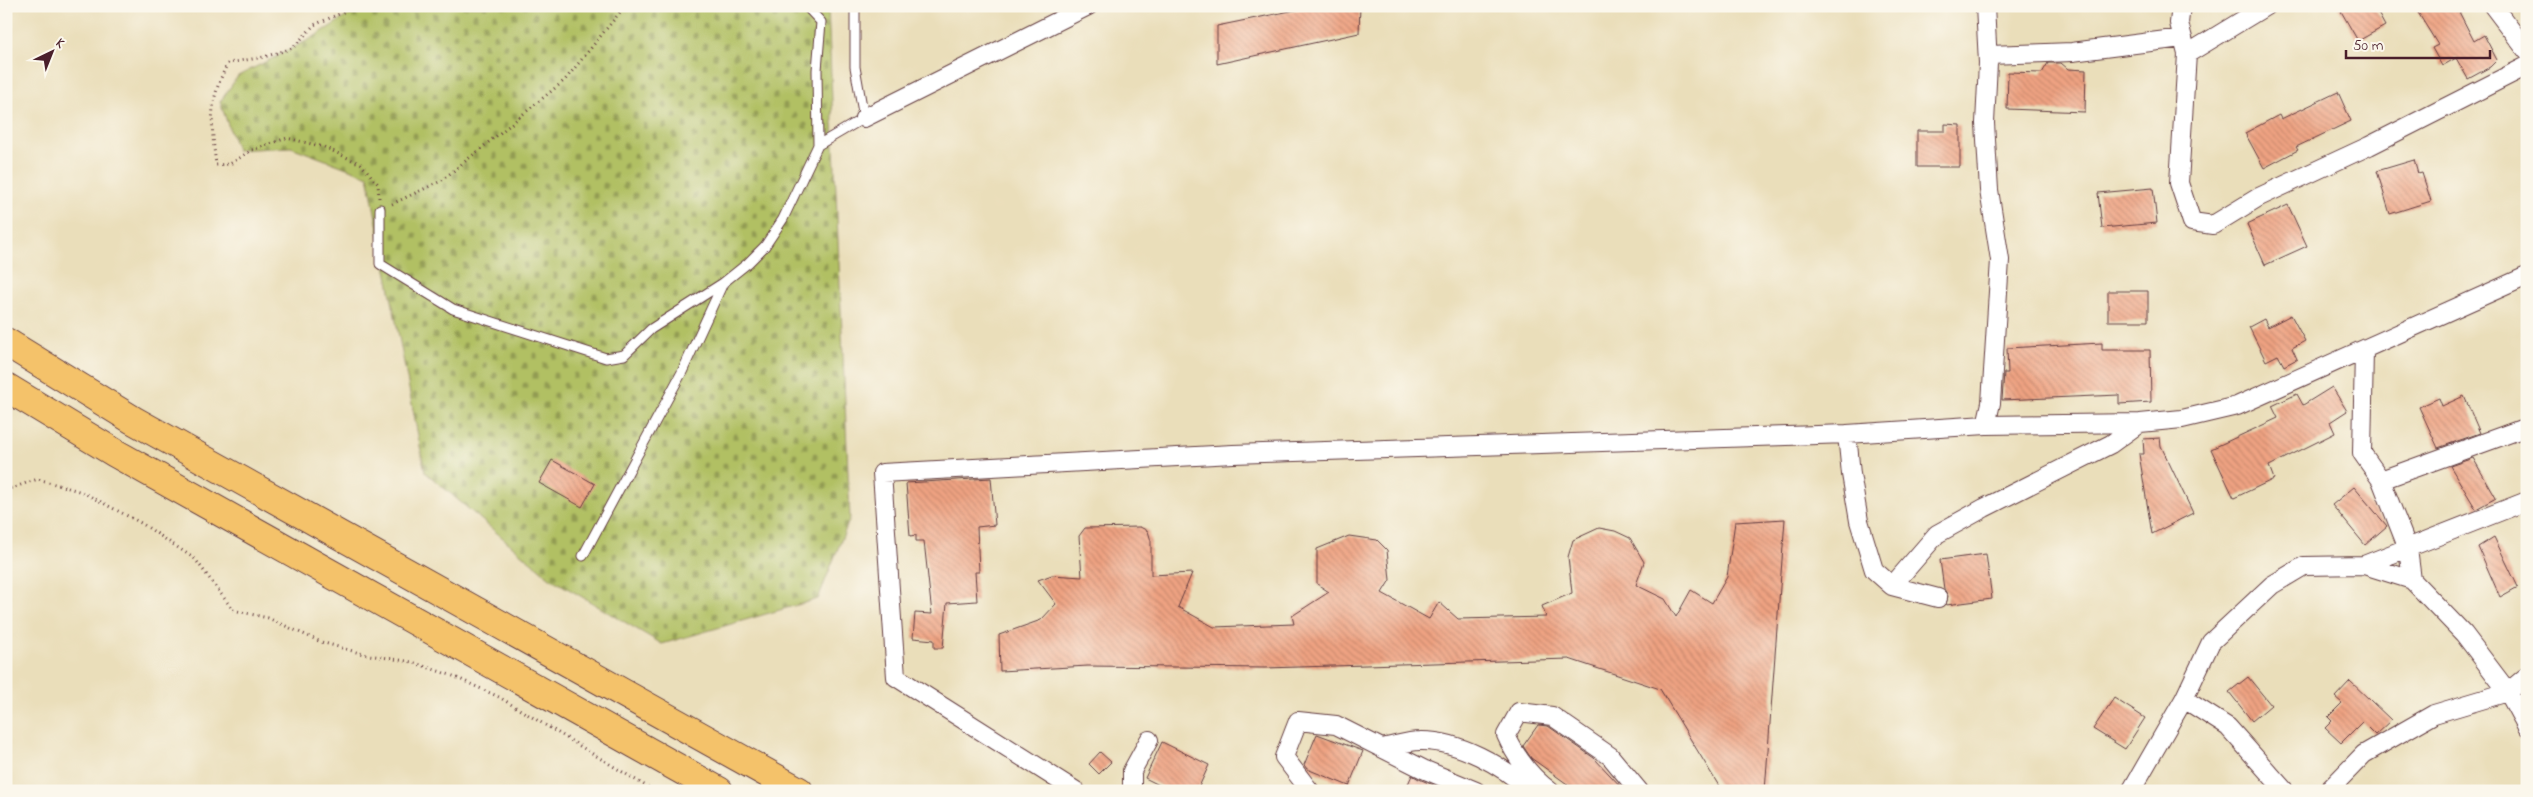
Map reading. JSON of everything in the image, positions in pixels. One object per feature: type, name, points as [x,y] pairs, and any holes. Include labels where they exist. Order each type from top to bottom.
[{"type":"highway","points":[[6,342],[133,420],[799,791]]},
{"type":"highway","points":[[6,387],[115,453],[719,791]]},
{"type":"highway","points":[[577,711],[709,791]]},
{"type":"street","points":[[864,118],[1088,6]]},
{"type":"street","points":[[1985,6],[1988,55],[1985,123],[1990,190],[2000,260],[1991,403],[1986,425]]},
{"type":"street","points":[[2181,6],[2179,23],[2185,46],[2179,183],[2192,222],[2213,225],[2259,197],[2369,146],[2527,66]]},
{"type":"street","points":[[1988,55],[2185,46],[2266,6]]},
{"type":"street","points":[[2493,6],[2527,52]]},
{"type":"street","points":[[1076,791],[896,677],[882,473],[1233,454],[1847,434],[1986,425],[2140,423],[2182,419],[2237,406],[2527,276]]},
{"type":"street","points":[[2364,350],[2362,453],[2381,480],[2408,550],[2412,580]]},
{"type":"street","points":[[1892,586],[1937,534],[1984,508],[2112,444],[2140,423]]},
{"type":"street","points":[[2381,480],[2527,427]]},
{"type":"street","points":[[1847,434],[1851,474],[1859,521],[1874,570],[1892,586],[1938,598]]},
{"type":"street","points":[[2131,791],[2184,699],[2211,642],[2272,585],[2304,566],[2364,565],[2408,550],[2527,501]]},
{"type":"street","points":[[2364,565],[2412,580],[2464,634],[2508,692],[2527,727]]},
{"type":"street","points":[[2328,791],[2364,754],[2434,714],[2508,692],[2527,676]]},
{"type":"street","points":[[2184,699],[2228,727],[2286,791]]},
{"type":"street","points":[[1550,791],[1532,777],[1512,749],[1506,735],[1520,712],[1552,716],[1610,756],[1639,791]]},
{"type":"street","points":[[1310,791],[1284,757],[1298,722],[1336,725],[1423,769],[1476,791]]},
{"type":"street","points":[[1132,791],[1132,771],[1149,740]]},
{"type":"street","points":[[1382,748],[1420,741],[1468,749],[1531,791]]},
{"type":"lane","points":[[380,209],[380,264],[453,309],[606,358],[624,354],[651,329],[723,283],[748,263],[774,234],[783,219],[818,145],[817,70],[821,22],[806,6]]},
{"type":"lane","points":[[818,145],[864,118],[855,67],[855,6]]},
{"type":"lane","points":[[583,556],[682,372],[723,283]]},
{"type":"path","points":[[382,6],[376,10],[348,10],[314,25],[293,48],[264,57],[228,64],[218,84],[210,120],[216,165],[230,164],[252,150],[287,138],[324,147],[361,164],[378,184],[380,209],[440,181],[565,80],[625,6]]},
{"type":"path","points":[[6,490],[38,479],[82,492],[140,523],[195,559],[232,610],[268,618],[330,645],[363,654],[412,662],[453,676],[499,697],[654,791]]},
{"type":"green space","points":[[363,6],[828,6],[850,518],[818,599],[662,644],[550,578],[425,472],[368,176],[291,147],[237,150],[220,102],[238,76],[312,38]]},
{"type":"building","points":[[1315,6],[1360,6],[1359,33],[1217,64],[1217,26]]},
{"type":"building","points":[[2338,6],[2374,6],[2385,26],[2358,41]]},
{"type":"building","points":[[2414,6],[2456,6],[2474,41],[2484,35],[2497,60],[2490,67],[2468,79],[2456,58],[2442,66],[2432,48],[2438,45]]},
{"type":"building","points":[[2048,63],[2061,63],[2068,69],[2086,70],[2085,112],[2007,109],[2008,72],[2042,73]]},
{"type":"building","points":[[2338,92],[2351,121],[2296,147],[2298,150],[2264,168],[2245,133],[2279,115],[2281,119]]},
{"type":"building","points":[[1945,124],[1960,125],[1960,167],[1917,167],[1917,131],[1945,131]]},
{"type":"building","points":[[2414,160],[2418,174],[2422,173],[2431,201],[2390,214],[2377,171]]},
{"type":"building","points":[[2153,188],[2157,223],[2102,228],[2098,193]]},
{"type":"building","points":[[2288,205],[2307,246],[2265,265],[2247,224]]},
{"type":"building","points":[[2108,291],[2148,291],[2148,321],[2108,321]]},
{"type":"building","points":[[2291,315],[2305,341],[2292,348],[2297,359],[2284,366],[2278,355],[2266,361],[2249,327],[2264,319],[2268,327]]},
{"type":"building","points":[[2102,343],[2102,350],[2150,350],[2151,402],[2119,404],[2119,395],[2002,400],[2004,373],[2008,373],[2007,348]]},
{"type":"building","points":[[2332,387],[2347,411],[2330,422],[2335,433],[2269,466],[2274,479],[2234,498],[2211,449],[2278,418],[2272,406],[2297,394],[2303,405]]},
{"type":"building","points":[[2464,396],[2480,433],[2438,448],[2419,407],[2439,398],[2442,406]]},
{"type":"building","points":[[2160,438],[2161,446],[2193,513],[2152,534],[2139,454],[2144,454],[2143,439]]},
{"type":"building","points":[[2473,458],[2496,498],[2476,509],[2450,466]]},
{"type":"building","points":[[552,460],[595,484],[582,507],[539,483]]},
{"type":"building","points":[[991,478],[995,525],[977,527],[979,572],[975,572],[977,601],[947,603],[943,648],[934,648],[934,640],[913,638],[915,613],[932,614],[924,541],[916,541],[916,535],[910,536],[906,483]]},
{"type":"building","points":[[2354,487],[2387,526],[2365,545],[2332,505]]},
{"type":"building","points":[[1785,519],[1765,791],[1722,791],[1660,689],[1569,659],[1265,668],[1088,666],[1000,671],[999,635],[1041,620],[1056,604],[1038,580],[1052,575],[1082,577],[1079,536],[1085,528],[1140,527],[1148,531],[1151,541],[1151,575],[1192,573],[1178,607],[1214,627],[1294,624],[1292,616],[1329,592],[1317,584],[1317,549],[1349,536],[1377,540],[1387,550],[1390,580],[1382,593],[1429,619],[1439,602],[1458,619],[1546,617],[1542,606],[1572,593],[1568,557],[1573,540],[1599,528],[1615,531],[1630,538],[1644,562],[1636,585],[1665,599],[1676,617],[1691,590],[1712,603],[1727,577],[1735,522]]},
{"type":"building","points":[[2494,537],[2518,587],[2500,597],[2478,547]]},
{"type":"building","points":[[1986,554],[1992,599],[1946,605],[1948,596],[1944,589],[1940,560]]},
{"type":"building","points":[[2248,677],[2271,705],[2252,721],[2229,692]]},
{"type":"building","points":[[2350,681],[2391,720],[2375,735],[2362,722],[2341,743],[2325,728],[2332,721],[2328,717],[2342,703],[2335,697]]},
{"type":"building","points":[[2114,698],[2145,718],[2125,749],[2093,729]]},
{"type":"building","points":[[1538,725],[1548,726],[1594,758],[1625,791],[1577,791],[1531,758],[1523,746]]},
{"type":"building","points":[[1317,734],[1363,751],[1349,786],[1307,769],[1304,765]]},
{"type":"building","points":[[1162,742],[1209,765],[1197,791],[1171,791],[1145,778]]},
{"type":"building","points":[[1100,752],[1111,762],[1099,774],[1089,764]]},
{"type":"building","points":[[1412,775],[1419,779],[1448,791],[1405,791]]}]
